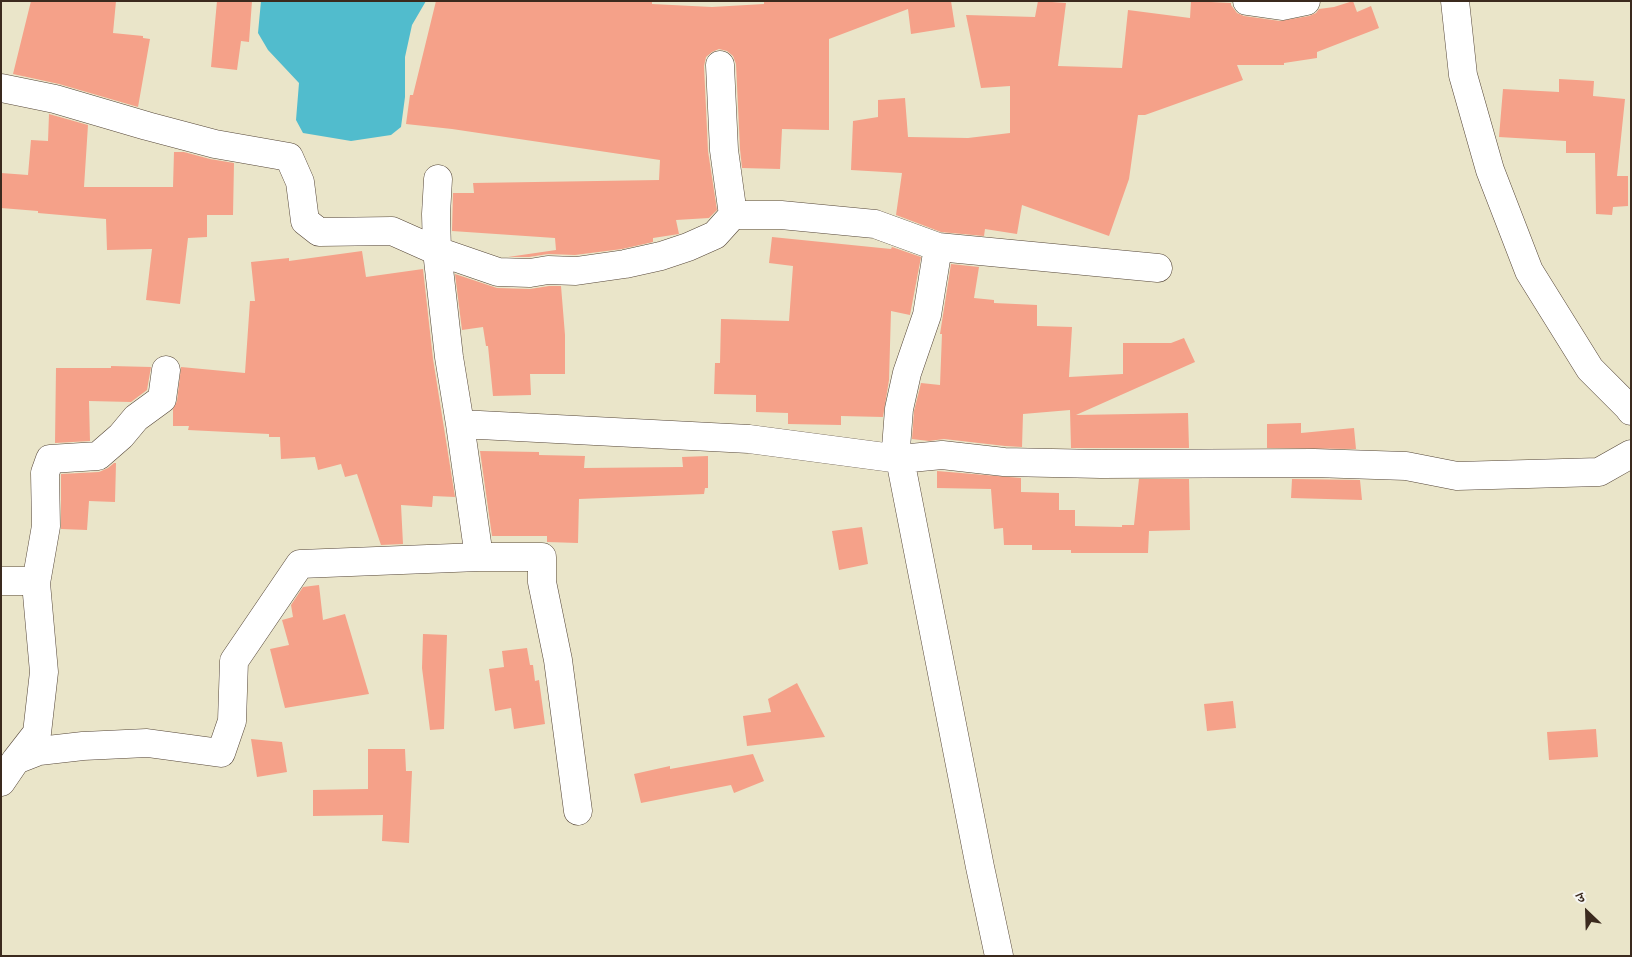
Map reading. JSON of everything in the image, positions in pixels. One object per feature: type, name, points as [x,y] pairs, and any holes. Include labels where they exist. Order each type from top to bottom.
[{"type":"street","points":[[1247,1],[1282,6],[1306,1]]},
{"type":"street","points":[[1455,1],[1463,75],[1490,170],[1529,271],[1590,369],[1631,412]]},
{"type":"street","points":[[720,65],[724,150],[733,215]]},
{"type":"street","points":[[1,88],[55,99],[216,144],[289,157],[300,182],[305,221],[319,232],[392,231],[437,251],[498,272],[530,273],[548,270],[576,270],[643,260],[688,247],[715,235],[733,215],[781,215],[875,224],[938,247],[1158,268]]},
{"type":"street","points":[[438,179],[436,214],[437,251],[449,357],[479,557]]},
{"type":"street","points":[[938,247],[927,316],[907,373],[899,408],[896,448],[900,459],[999,956]]},
{"type":"street","points":[[1,782],[37,733],[44,672],[36,583],[46,526],[45,473],[50,459],[98,456],[136,418],[162,399],[166,370]]},
{"type":"street","points":[[460,424],[749,439],[900,459],[942,455],[1004,462],[1101,464],[1314,462],[1406,466],[1457,476],[1599,472],[1631,454]]},
{"type":"street","points":[[16,760],[39,751],[83,746],[147,743],[221,753],[232,721],[234,661],[300,564],[479,557],[542,557],[542,582],[558,660],[578,811]]},
{"type":"street","points":[[1,582],[32,581],[36,583]]},
{"type":"water","points":[[261,1],[426,1],[412,25],[405,57],[405,97],[401,127],[391,135],[351,141],[303,133],[296,120],[299,83],[268,50],[258,33]]},
{"type":"building","points":[[31,1],[116,1],[113,33],[143,36],[143,38],[150,39],[138,107],[59,84],[13,74]]},
{"type":"building","points":[[217,1],[252,1],[249,42],[241,41],[237,70],[211,67]]},
{"type":"building","points":[[436,1],[652,1],[652,4],[712,7],[764,4],[764,1],[951,1],[955,27],[911,34],[908,9],[829,39],[829,130],[782,129],[780,169],[742,168],[736,64],[733,56],[727,51],[719,49],[712,52],[706,57],[704,66],[708,151],[717,210],[709,218],[676,220],[679,234],[653,238],[653,242],[622,249],[575,255],[548,254],[529,257],[508,257],[556,250],[555,238],[452,231],[453,193],[474,193],[473,183],[659,180],[660,160],[452,129],[406,124],[410,95],[413,95]]},
{"type":"building","points":[[1038,1],[1066,3],[1058,66],[1122,68],[1128,10],[1190,18],[1191,1],[1231,3],[1237,13],[1244,16],[1280,21],[1309,16],[1316,13],[1319,9],[1353,1],[1357,12],[1371,6],[1379,28],[1317,52],[1317,58],[1284,63],[1284,65],[1237,65],[1243,80],[1145,115],[1138,115],[1129,179],[1109,236],[1022,205],[1017,234],[985,229],[984,236],[941,232],[896,215],[902,173],[851,170],[853,121],[878,117],[878,100],[905,98],[908,137],[968,138],[1010,133],[1010,86],[981,88],[966,15],[1035,17]]},
{"type":"building","points":[[1559,79],[1594,81],[1593,96],[1625,99],[1617,176],[1628,176],[1628,206],[1613,207],[1612,215],[1596,214],[1595,153],[1566,153],[1566,141],[1499,137],[1503,89],[1559,92]]},
{"type":"building","points":[[49,114],[88,125],[84,187],[173,187],[174,152],[184,152],[234,163],[233,215],[207,215],[207,237],[188,238],[180,304],[146,300],[152,249],[107,250],[106,219],[1,208],[1,173],[28,175],[31,140],[48,141]]},
{"type":"building","points":[[772,237],[891,249],[892,247],[921,257],[910,315],[891,311],[889,380],[883,417],[841,416],[841,425],[788,424],[788,413],[756,412],[756,395],[714,394],[715,363],[720,363],[721,319],[789,321],[793,266],[769,263]]},
{"type":"building","points":[[362,251],[366,277],[423,269],[433,359],[455,497],[433,496],[432,507],[401,505],[403,544],[381,545],[357,474],[345,477],[341,464],[318,470],[315,457],[281,459],[280,437],[269,437],[269,434],[188,430],[189,426],[173,426],[173,409],[177,401],[181,367],[245,373],[250,301],[255,301],[251,262],[289,258],[289,261]]},
{"type":"building","points":[[951,264],[979,267],[974,298],[994,300],[994,303],[1037,305],[1037,326],[1072,327],[1069,377],[1123,374],[1123,343],[1171,343],[1184,338],[1195,362],[1076,415],[1188,413],[1189,448],[1071,448],[1070,410],[1023,414],[1022,447],[944,439],[929,441],[912,439],[914,411],[921,383],[940,385],[942,334],[940,334]]},
{"type":"building","points":[[455,274],[497,288],[530,289],[561,286],[565,335],[565,374],[530,374],[531,395],[493,396],[488,346],[486,346],[483,327],[462,330]]},
{"type":"building","points":[[111,366],[151,367],[147,390],[131,402],[89,401],[90,441],[55,443],[56,368],[111,368]]},
{"type":"building","points":[[1301,423],[1301,433],[1354,428],[1356,449],[1267,448],[1267,424]]},
{"type":"building","points":[[480,451],[539,452],[539,455],[585,456],[584,468],[683,467],[682,457],[708,456],[708,488],[705,488],[704,494],[579,499],[578,543],[547,542],[547,536],[492,536]]},
{"type":"building","points":[[116,463],[115,502],[89,501],[87,530],[61,529],[61,474],[99,472]]},
{"type":"building","points":[[937,471],[1021,478],[1021,492],[1059,493],[1059,510],[1075,510],[1075,526],[1122,527],[1122,525],[1134,525],[1139,479],[1189,479],[1190,530],[1149,531],[1148,553],[1071,553],[1071,550],[1032,550],[1032,545],[1004,545],[1003,528],[994,529],[991,489],[937,488]]},
{"type":"building","points":[[1292,479],[1360,480],[1362,500],[1291,498]]},
{"type":"building","points":[[862,527],[868,564],[839,570],[832,531]]},
{"type":"building","points":[[319,585],[323,620],[345,614],[369,694],[285,708],[270,649],[289,645],[282,620],[293,617],[291,605],[303,587]]},
{"type":"building","points":[[423,634],[447,635],[444,729],[430,730],[422,668]]},
{"type":"building","points":[[527,648],[530,665],[533,665],[535,681],[539,680],[545,724],[514,729],[511,708],[495,711],[489,669],[504,667],[502,651]]},
{"type":"building","points":[[797,683],[825,737],[747,746],[743,716],[771,712],[768,699]]},
{"type":"building","points":[[1233,701],[1236,728],[1207,731],[1204,704]]},
{"type":"building","points":[[1596,729],[1598,757],[1549,760],[1547,732]]},
{"type":"building","points":[[251,739],[282,742],[287,772],[257,777]]},
{"type":"building","points":[[368,749],[405,749],[406,771],[412,771],[409,843],[382,841],[383,815],[313,816],[313,790],[368,789]]},
{"type":"building","points":[[753,754],[764,781],[734,793],[731,785],[641,803],[634,774],[670,766],[670,769]]}]
